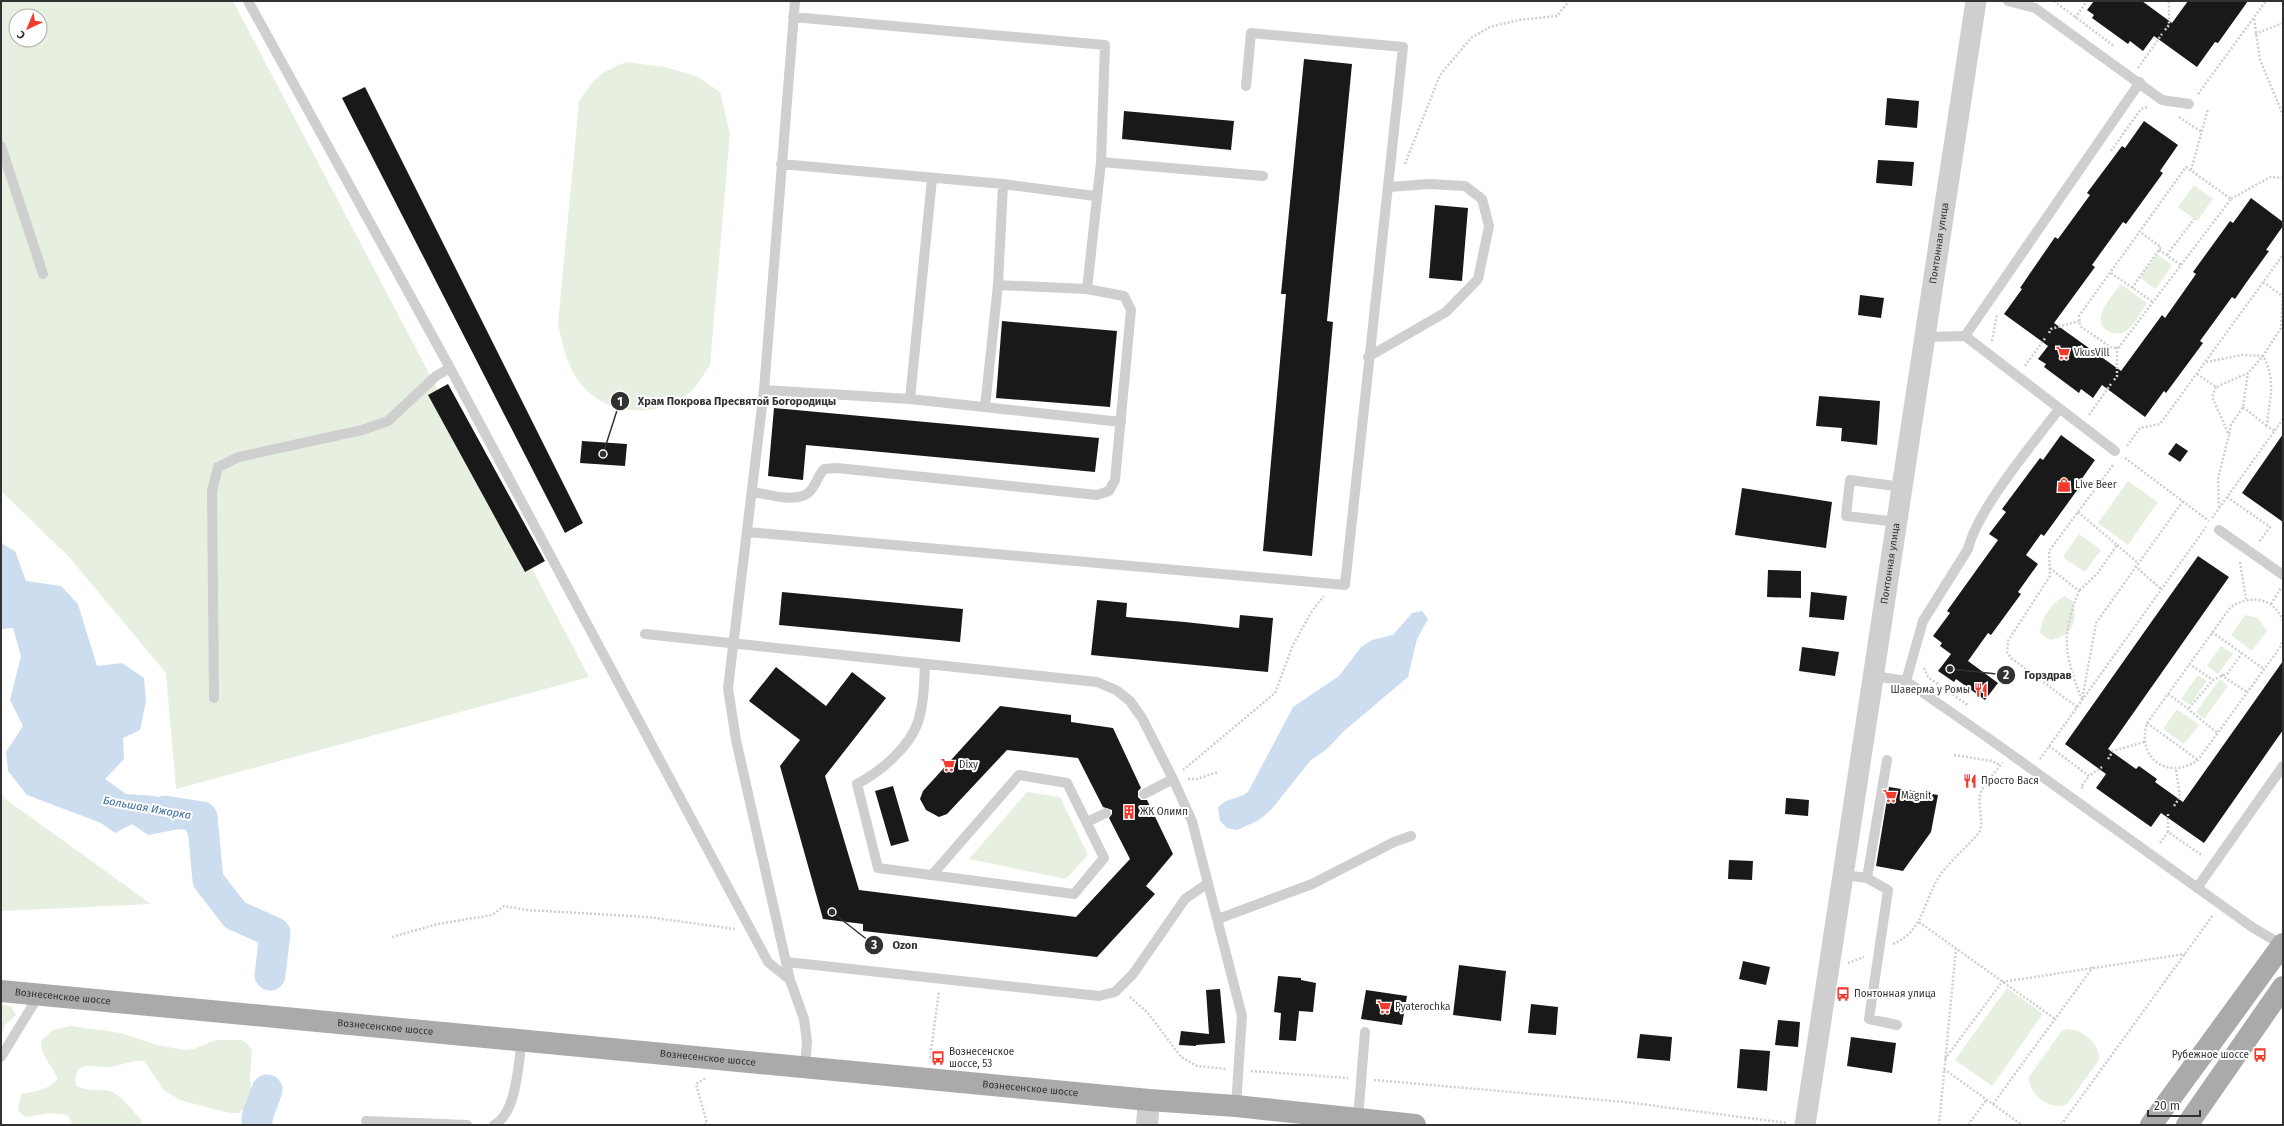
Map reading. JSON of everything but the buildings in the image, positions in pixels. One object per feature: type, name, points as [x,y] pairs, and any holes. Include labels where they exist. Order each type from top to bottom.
[{"type":"main road","points":[[2151,1125],[2283,945]]},
{"type":"main road","points":[[2187,1125],[2283,987]]},
{"type":"main road","name":"Вознесенское шоссе","points":[[1,991],[1149,1100],[1236,1106],[1414,1125]]},
{"type":"street","name":"Понтонная улица","points":[[1798,1124],[1844,875],[1976,1]]},
{"type":"street","points":[[1146,1125],[1149,1100]]},
{"type":"lane","points":[[248,1],[450,368],[768,962],[790,980]]},
{"type":"lane","points":[[795,1],[764,390],[728,688],[736,740],[790,980],[804,1020],[807,1042],[805,1067]]},
{"type":"lane","points":[[2008,1],[2028,3],[2136,79],[2162,100],[2189,104]]},
{"type":"lane","points":[[793,17],[1105,45],[1101,162],[1095,196],[1087,289]]},
{"type":"lane","points":[[748,532],[1345,584],[1368,357],[1389,187],[1403,48],[1251,33],[1246,86]]},
{"type":"lane","points":[[1965,336],[2136,79]]},
{"type":"lane","points":[[1,146],[43,274]]},
{"type":"lane","points":[[1101,162],[1263,176]]},
{"type":"lane","points":[[781,164],[932,179],[1003,184],[1095,196]]},
{"type":"lane","points":[[910,399],[932,179]]},
{"type":"lane","points":[[985,407],[998,285],[1003,184]]},
{"type":"lane","points":[[1368,357],[1446,312],[1478,279],[1489,226],[1482,199],[1465,186],[1429,184],[1389,187]]},
{"type":"lane","points":[[752,492],[799,498],[811,490],[817,478],[824,469],[837,468],[1097,495],[1109,491],[1115,480],[1131,310],[1124,296],[1087,289],[998,285]]},
{"type":"lane","points":[[1925,337],[1965,336],[2118,453]]},
{"type":"lane","points":[[214,698],[212,491],[218,467],[239,457],[362,430],[388,421],[436,376],[450,368]]},
{"type":"lane","points":[[764,390],[910,399],[1121,422]]},
{"type":"lane","points":[[1906,682],[1923,621],[1968,548],[1971,536],[1995,497],[2059,409]]},
{"type":"lane","points":[[1897,522],[1846,516],[1850,480],[1902,487]]},
{"type":"lane","points":[[2219,530],[2283,575]]},
{"type":"lane","points":[[645,634],[1096,682],[1116,690],[1130,701],[1142,718],[1173,779],[1192,821],[1218,919],[1242,1016],[1236,1106]]},
{"type":"lane","points":[[925,664],[923,700],[917,724],[890,761],[874,775],[856,784],[878,868],[1074,894],[1104,858],[1067,783],[1019,775],[932,875]]},
{"type":"lane","points":[[1874,676],[1906,682],[2032,769],[2197,888],[2283,945]]},
{"type":"lane","points":[[1867,878],[1887,760]]},
{"type":"lane","points":[[2197,888],[2283,766]]},
{"type":"lane","points":[[1144,794],[1173,779]]},
{"type":"lane","points":[[1087,822],[1106,813]]},
{"type":"lane","points":[[1218,919],[1312,884],[1394,842],[1411,836]]},
{"type":"lane","points":[[1844,875],[1867,878],[1888,890],[1869,1020],[1897,1025]]},
{"type":"lane","points":[[787,962],[1099,996],[1115,992],[1133,974],[1185,899],[1208,883]]},
{"type":"lane","points":[[1,1058],[39,995]]},
{"type":"lane","points":[[1358,1119],[1360,1079],[1365,1032]]},
{"type":"lane","points":[[494,1125],[502,1121],[510,1104],[522,1040]]},
{"type":"lane","points":[[366,1120],[467,1125]]},
{"type":"path","points":[[1389,187],[1402,173],[1440,75],[1471,38],[1490,27],[1520,20],[1557,16],[1569,1]]},
{"type":"path","points":[[2054,1],[2076,16],[2116,48]]},
{"type":"path","points":[[2066,30],[2086,1]]},
{"type":"path","points":[[2165,30],[2169,25],[2169,1]]},
{"type":"path","points":[[2189,104],[2199,93],[2266,1]]},
{"type":"path","points":[[2254,18],[2255,34],[2260,60],[2283,115]]},
{"type":"path","points":[[2255,34],[2283,23]]},
{"type":"path","points":[[2136,79],[2139,66],[2162,34]]},
{"type":"path","points":[[2134,62],[2145,71]]},
{"type":"path","points":[[2194,93],[2199,93]]},
{"type":"path","points":[[2109,154],[2141,109],[2152,105]]},
{"type":"path","points":[[2191,170],[2208,109]]},
{"type":"path","points":[[2173,113],[2202,132]]},
{"type":"path","points":[[2117,347],[2112,348],[2080,326],[2079,316],[2186,167],[2231,199]]},
{"type":"path","points":[[2114,380],[2117,376],[2117,347],[2231,199],[2270,177],[2283,178]]},
{"type":"path","points":[[2167,255],[2194,219]]},
{"type":"path","points":[[2132,288],[2161,247],[2140,232]]},
{"type":"path","points":[[2159,250],[2181,265]]},
{"type":"path","points":[[2077,707],[2011,658],[2007,652],[2008,641],[2050,576],[2050,551],[2118,453],[2140,428],[2160,424],[2283,254]]},
{"type":"path","points":[[2110,272],[2153,302]]},
{"type":"path","points":[[2229,435],[2212,397],[2216,387],[2248,373],[2263,356],[2282,328],[2282,294],[2263,282]]},
{"type":"path","points":[[1990,355],[1998,308]]},
{"type":"path","points":[[2049,333],[2052,329],[2080,321]]},
{"type":"path","points":[[2018,376],[2046,337]]},
{"type":"path","points":[[2206,362],[2242,355],[2263,356]]},
{"type":"path","points":[[2263,356],[2269,367],[2273,388],[2267,426]]},
{"type":"path","points":[[2219,508],[2218,479],[2231,426],[2243,407],[2248,373]]},
{"type":"path","points":[[2197,374],[2216,387]]},
{"type":"path","points":[[2081,425],[2111,384]]},
{"type":"path","points":[[2243,407],[2275,431]]},
{"type":"path","points":[[2032,769],[2283,419]]},
{"type":"path","points":[[2118,453],[2210,522]]},
{"type":"path","points":[[2227,497],[2270,527],[2255,549]]},
{"type":"path","points":[[2082,700],[2096,623],[2135,566],[2183,502]]},
{"type":"path","points":[[2078,512],[2138,563]]},
{"type":"path","points":[[2082,700],[2069,666],[2066,627],[2079,591],[2097,574],[2117,545]]},
{"type":"path","points":[[2239,558],[2246,599]]},
{"type":"path","points":[[2135,566],[2161,589]]},
{"type":"path","points":[[2050,568],[2079,591]]},
{"type":"path","points":[[1173,779],[1275,693],[1293,645],[1332,583]]},
{"type":"path","points":[[2271,604],[2281,588]]},
{"type":"path","points":[[2283,621],[2281,615],[2271,604],[2255,598],[2246,599],[2230,608],[2147,722],[2144,732],[2144,742],[2153,760],[2161,765],[2176,769],[2190,766],[2198,760],[2281,646],[2283,639]]},
{"type":"path","points":[[2212,632],[2264,669]]},
{"type":"path","points":[[2189,708],[2213,680],[2228,673],[2242,653]]},
{"type":"path","points":[[1926,661],[1924,668],[1928,677],[1973,709]]},
{"type":"path","points":[[2189,664],[2213,680]]},
{"type":"path","points":[[2221,675],[2247,692]]},
{"type":"path","points":[[2168,694],[2189,708],[2191,714],[2218,733]]},
{"type":"path","points":[[2147,722],[2198,760]]},
{"type":"path","points":[[2108,759],[2113,751],[2144,742]]},
{"type":"path","points":[[2049,746],[2089,776]]},
{"type":"path","points":[[2034,754],[2040,758]]},
{"type":"path","points":[[1954,755],[1992,761],[2000,765]]},
{"type":"path","points":[[1848,963],[1880,950],[1906,937],[1919,922],[1938,879],[1979,833],[1981,828],[1981,792],[2004,759]]},
{"type":"path","points":[[2087,791],[2081,787],[2089,776],[2102,767]]},
{"type":"path","points":[[2174,806],[2180,797],[2176,769]]},
{"type":"path","points":[[1173,779],[1197,779],[1218,772]]},
{"type":"path","points":[[2154,839],[2160,844],[2168,832],[2168,814]]},
{"type":"path","points":[[2168,832],[2213,864]]},
{"type":"path","points":[[392,937],[438,924],[492,915],[504,906],[527,910],[648,917],[753,932]]},
{"type":"path","points":[[2066,1125],[2062,1124],[2213,915]]},
{"type":"path","points":[[1919,922],[2055,1019]]},
{"type":"path","points":[[1939,1125],[1956,949]]},
{"type":"path","points":[[1945,1059],[2002,982],[2092,967],[2185,954]]},
{"type":"path","points":[[1993,1104],[2092,967]]},
{"type":"path","points":[[930,1058],[941,979]]},
{"type":"path","points":[[1119,988],[1148,1012],[1181,1057],[1197,1066],[1625,1102],[1798,1124]]},
{"type":"path","points":[[1944,1069],[2022,1125]]},
{"type":"path","points":[[705,1125],[707,1122],[696,1084],[706,1078]]},
{"type":"path","points":[[1968,1125],[1986,1099]]},
{"type":"green space","points":[[1,1],[233,1],[589,677],[176,789],[166,673],[69,557],[1,491]]},
{"type":"green space","points":[[626,62],[665,67],[698,77],[720,92],[730,133],[710,365],[693,389],[676,402],[660,408],[644,410],[627,410],[611,406],[584,388],[568,362],[558,324],[579,102],[589,86],[598,77]]},
{"type":"green space","points":[[2194,185],[2213,199],[2197,221],[2178,207]]},
{"type":"green space","points":[[2157,254],[2172,265],[2156,289],[2140,278]]},
{"type":"green space","points":[[2121,284],[2147,303],[2135,322],[2126,331],[2119,334],[2112,333],[2105,329],[2101,323],[2101,316],[2107,302]]},
{"type":"green space","points":[[2128,481],[2158,502],[2128,545],[2098,523]]},
{"type":"green space","points":[[2079,534],[2101,550],[2085,572],[2063,557]]},
{"type":"green space","points":[[2064,596],[2073,601],[2075,615],[2074,621],[2069,631],[2064,635],[2050,640],[2040,633],[2042,622],[2051,607]]},
{"type":"green space","points":[[2245,615],[2258,618],[2267,631],[2252,651],[2231,635]]},
{"type":"green space","points":[[2221,646],[2233,654],[2218,674],[2207,666]]},
{"type":"green space","points":[[2198,675],[2207,681],[2190,705],[2181,699]]},
{"type":"green space","points":[[2220,679],[2228,686],[2204,719],[2196,712]]},
{"type":"green space","points":[[2177,709],[2199,725],[2184,744],[2163,729]]},
{"type":"green space","points":[[1,790],[4,798],[151,904],[1,911]]},
{"type":"green space","points":[[1027,792],[1060,797],[1088,855],[1066,879],[969,859]]},
{"type":"green space","points":[[2007,988],[2043,1014],[1992,1086],[1955,1060]]},
{"type":"green space","points":[[1,1005],[11,1006],[16,1015],[6,1024],[1,1036]]},
{"type":"green space","points":[[70,1026],[121,1033],[157,1045],[184,1050],[193,1049],[216,1040],[242,1040],[248,1044],[252,1051],[250,1078],[252,1094],[249,1102],[244,1109],[238,1113],[229,1113],[180,1100],[164,1090],[144,1061],[140,1061],[111,1067],[86,1066],[78,1071],[76,1085],[88,1090],[110,1091],[114,1093],[141,1119],[141,1125],[69,1125],[72,1122],[67,1115],[50,1113],[25,1117],[18,1110],[21,1094],[46,1088],[58,1079],[45,1056],[41,1046],[41,1041],[53,1030]]},
{"type":"green space","points":[[2067,1029],[2079,1032],[2089,1038],[2097,1048],[2099,1060],[2067,1104],[2054,1106],[2036,1095],[2029,1083],[2029,1077],[2061,1032]]},
{"type":"water","points":[[1,543],[15,551],[26,581],[61,586],[78,604],[97,666],[122,663],[144,678],[146,701],[140,730],[123,738],[124,759],[105,779],[126,794],[155,796],[202,817],[208,880],[185,828],[148,835],[132,824],[115,833],[101,823],[27,795],[8,771],[6,752],[23,726],[10,700],[21,656],[13,628],[1,629]]},
{"type":"water","points":[[1422,611],[1428,619],[1417,639],[1408,677],[1344,731],[1327,749],[1310,761],[1271,810],[1259,820],[1237,830],[1227,828],[1220,821],[1218,808],[1221,804],[1228,800],[1244,795],[1248,792],[1293,707],[1339,676],[1361,647],[1372,640],[1393,635],[1412,613]]},
{"type":"waterway","name":"Большая Ижорка","points":[[165,811],[202,817],[208,880],[235,915],[275,933],[270,975]]},
{"type":"waterway","name":"Большая Ижорка","points":[[257,1125],[257,1117],[267,1090]]},
{"type":"place","name":"VkusVill","points":[[2063,353]]},
{"type":"place","name":"Храм Покрова Пресвятой Богородицы","points":[[603,454]]},
{"type":"place","name":"Live Beer","points":[[2064,485]]},
{"type":"place","name":"Горздрав","points":[[1950,669]]},
{"type":"place","name":"Шаверма у Ромы","points":[[1981,690]]},
{"type":"place","name":"Dixy","points":[[948,765]]},
{"type":"place","name":"Просто Вася","points":[[1970,781]]},
{"type":"place","name":"Magnit","points":[[1890,796]]},
{"type":"place","name":"ЖК Олимп","points":[[1129,812]]},
{"type":"place","name":"Ozon","points":[[832,912]]},
{"type":"place","name":"Понтонная улица","points":[[1843,994]]},
{"type":"place","name":"Pyaterochka","points":[[1384,1007]]},
{"type":"place","name":"Рубежное шоссе","points":[[2260,1055]]},
{"type":"place","name":"Вознесенское шоссе, 53","points":[[938,1058]]}]
